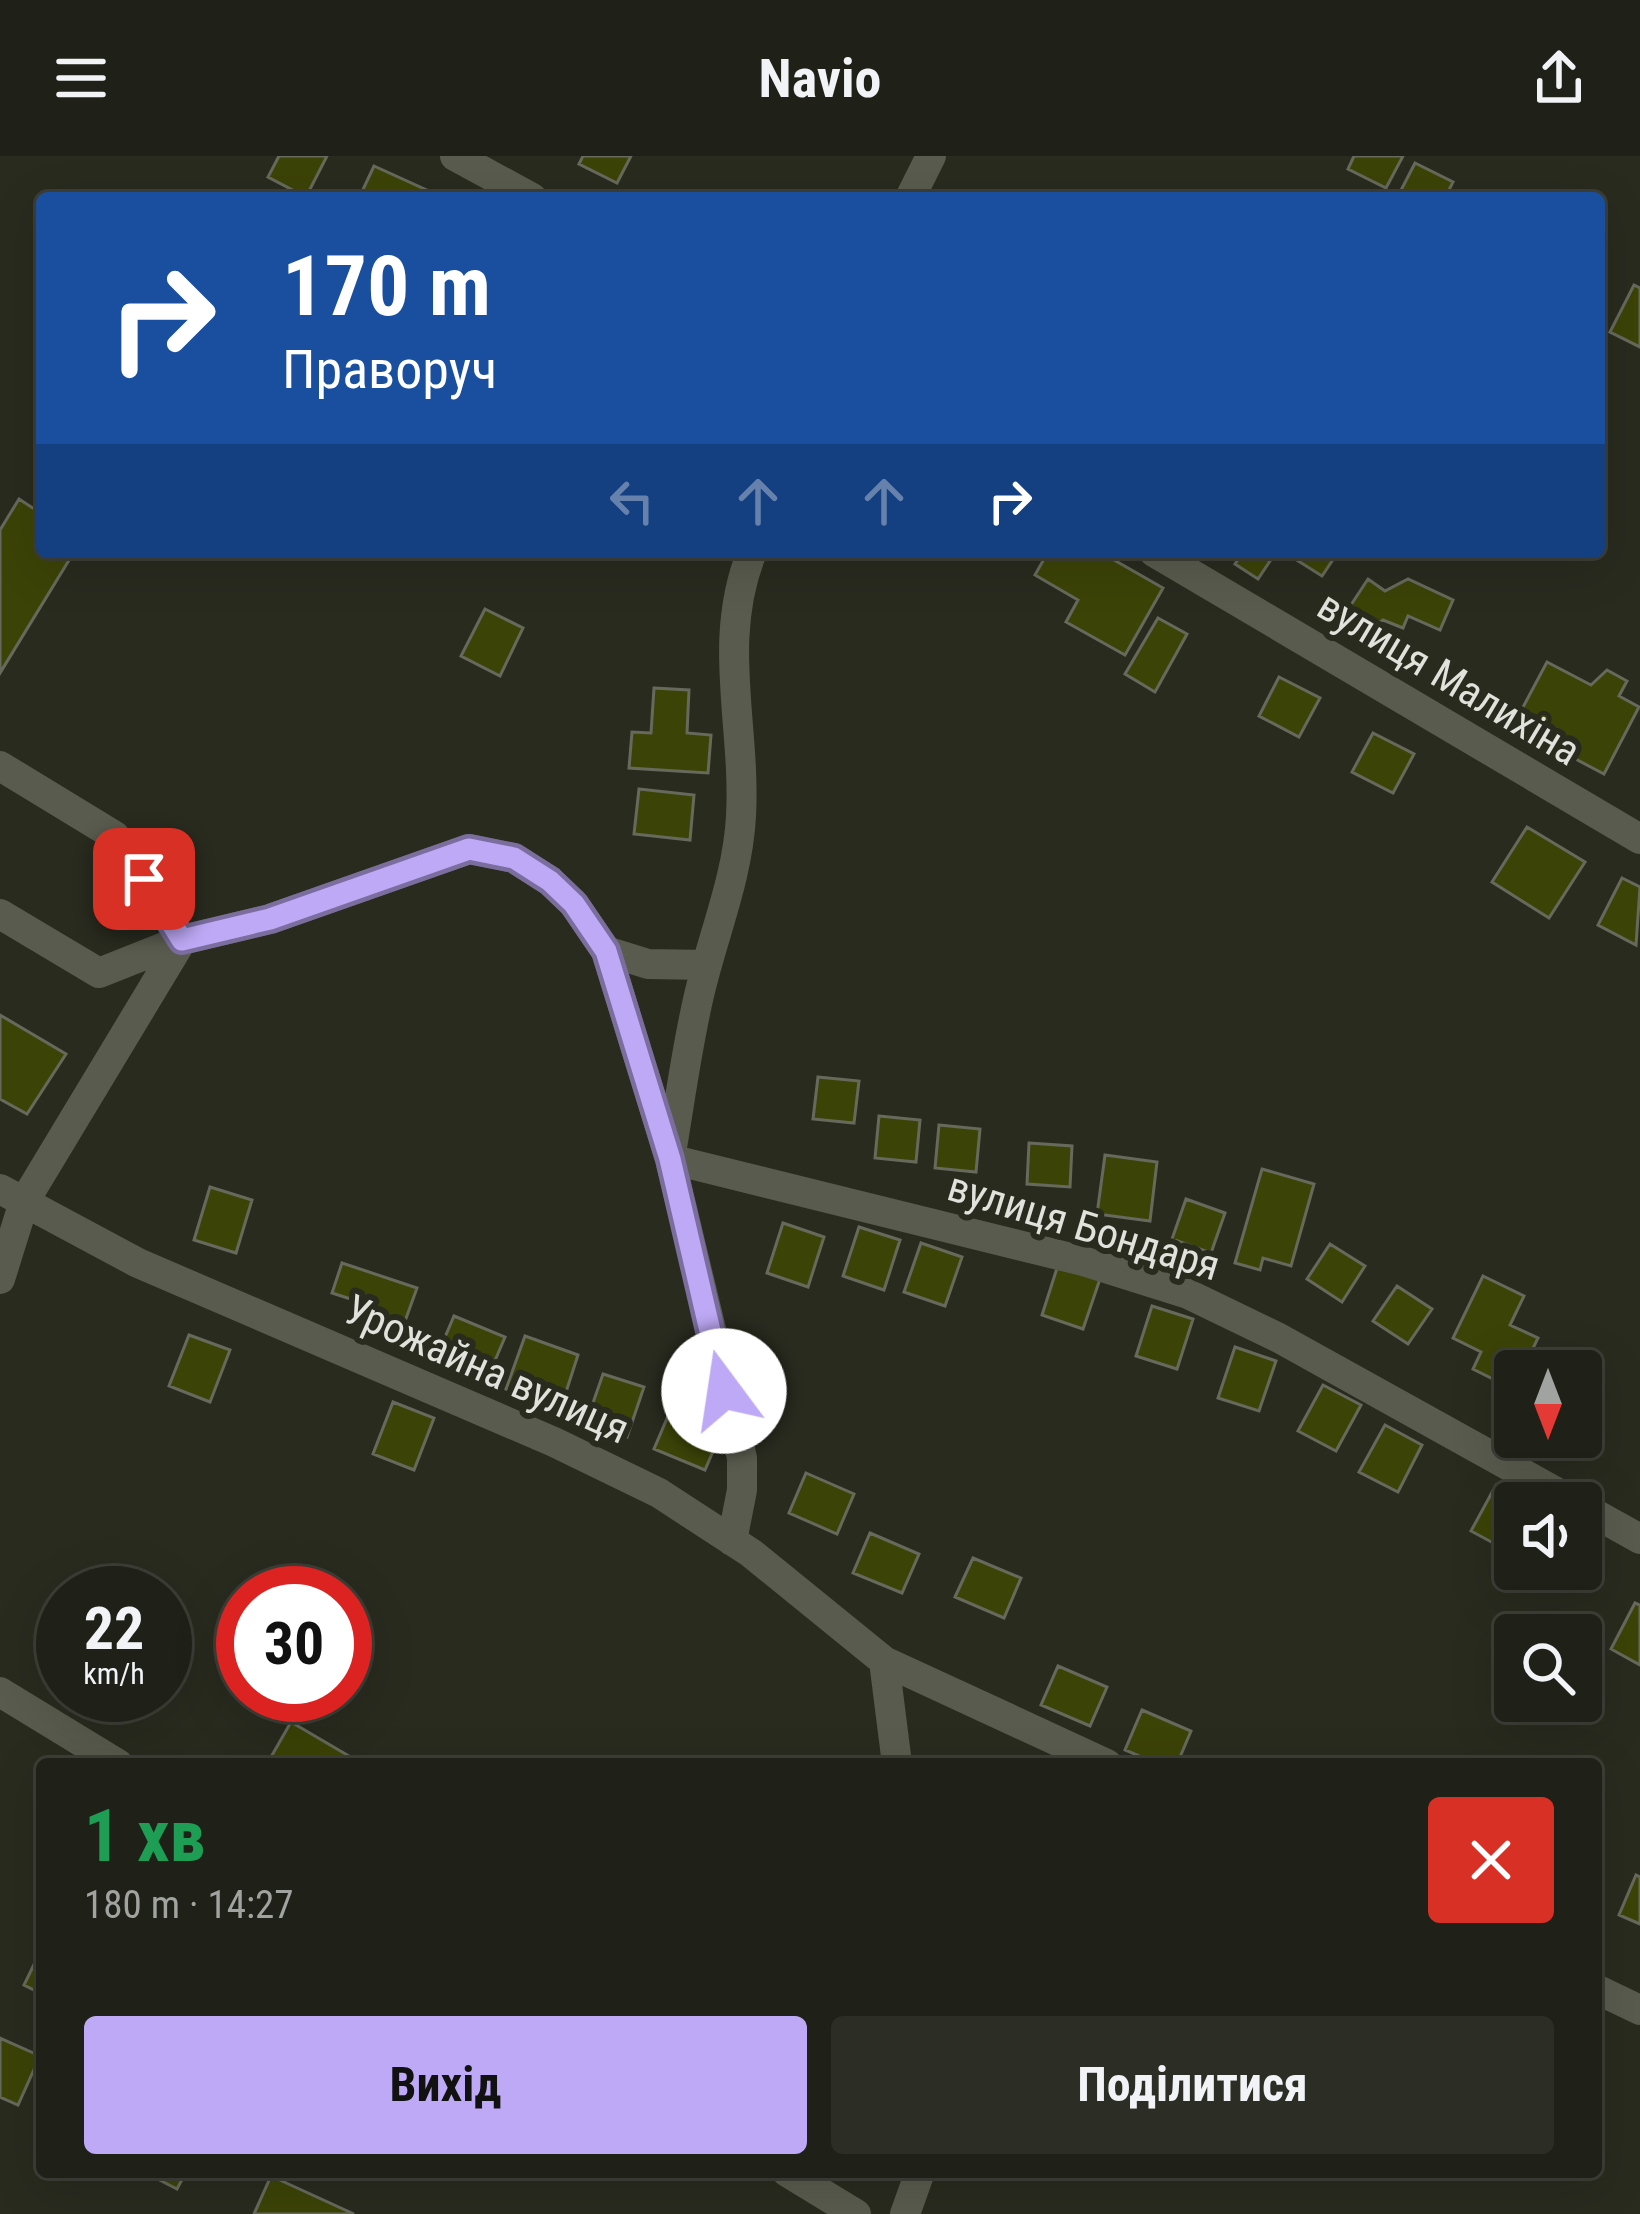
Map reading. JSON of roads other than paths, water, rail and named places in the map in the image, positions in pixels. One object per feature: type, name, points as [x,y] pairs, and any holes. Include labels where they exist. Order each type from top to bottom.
[{"type":"street","points":[[455,156],[521,192]]},
{"type":"street","points":[[913,192],[931,156]]},
{"type":"street","points":[[670,1159],[741,817],[732,632],[750,558]]},
{"type":"street","name":"вулиця Малихіна","points":[[1164,558],[1640,839]]},
{"type":"street","points":[[0,766],[115,836],[182,940]]},
{"type":"street","points":[[0,914],[99,973],[182,940],[270,919],[469,849],[514,858],[550,881],[574,904],[606,951],[670,1159],[742,1458],[742,1490],[732,1541]]},
{"type":"street","points":[[0,1279],[12,1196],[182,940]]},
{"type":"street","points":[[606,951],[648,964],[707,965]]},
{"type":"street","name":"вулиця Бондаря","points":[[670,1159],[1083,1262],[1188,1294],[1280,1338],[1539,1482]]},
{"type":"street","name":"Урожайна вулиця","points":[[12,1196],[138,1263],[554,1442],[659,1493],[732,1541],[884,1661],[1094,1758]]},
{"type":"street","name":"вулиця Бондаря","points":[[1602,1517],[1640,1538]]},
{"type":"street","points":[[884,1661],[897,1758]]},
{"type":"street","points":[[0,1692],[108,1758]]},
{"type":"street","points":[[1602,1992],[1640,2010]]},
{"type":"street","points":[[797,2178],[856,2214]]},
{"type":"street","points":[[905,2214],[918,2178]]}]
